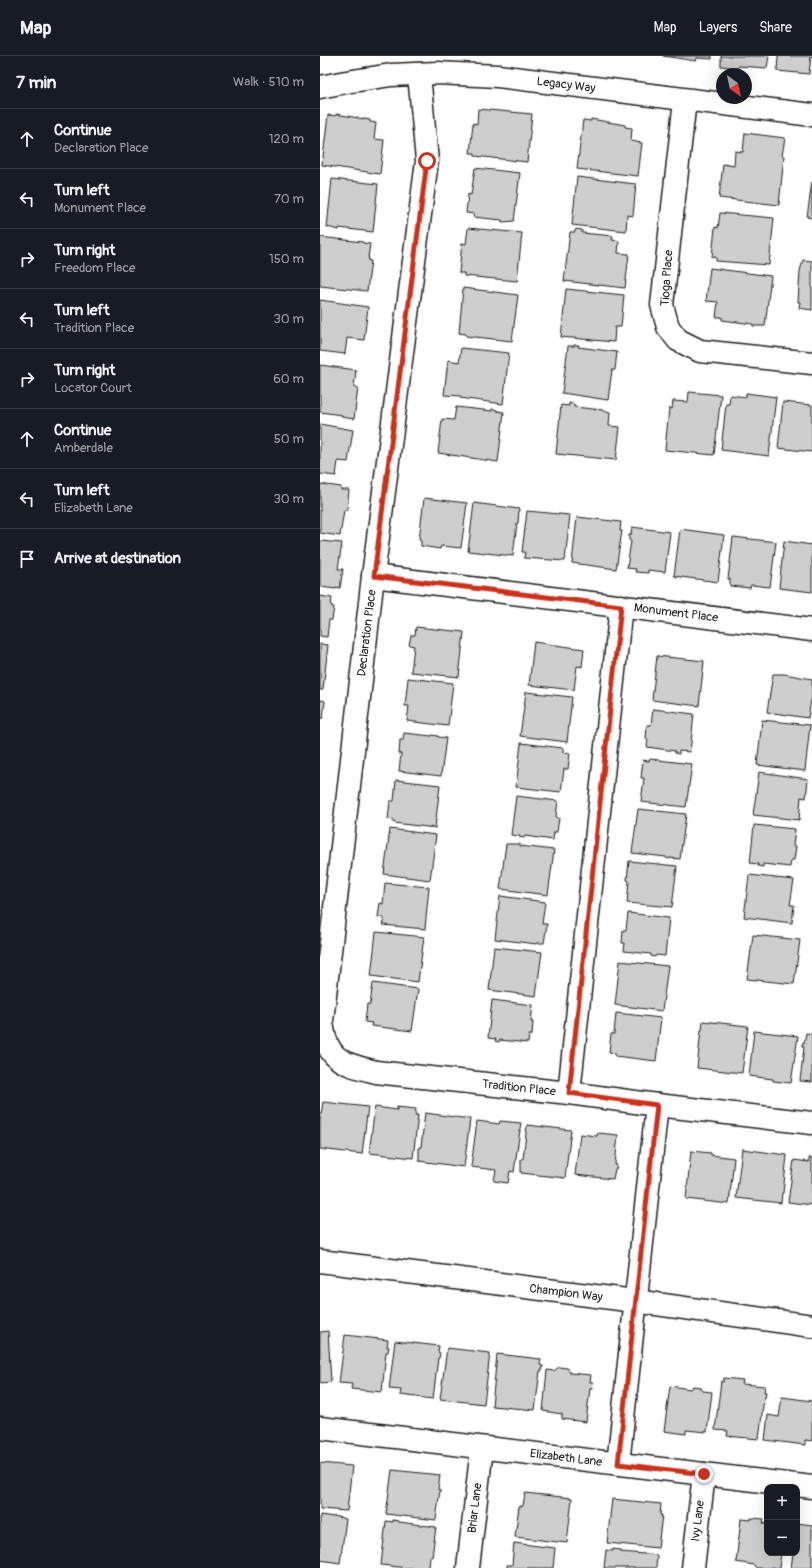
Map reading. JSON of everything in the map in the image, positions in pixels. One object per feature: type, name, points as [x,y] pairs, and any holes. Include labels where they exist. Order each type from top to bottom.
[{"type":"street","name":"Legacy Way","points":[[320,87],[390,76],[419,74],[437,73],[498,76],[812,115]]},
{"type":"street","name":"Declaration Place","points":[[329,1048],[324,1035],[322,1021],[326,938],[427,161],[419,74]]},
{"type":"street","name":"Tioga Place","points":[[685,100],[662,305],[668,327],[678,340],[700,351],[812,363]]},
{"type":"street","name":"Monument Place","points":[[374,576],[812,630]]},
{"type":"street","points":[[569,1093],[621,606]]},
{"type":"street","name":"Tradition Place","points":[[329,1048],[336,1058],[346,1064],[376,1072],[569,1093],[812,1123]]},
{"type":"street","points":[[618,1464],[657,1105]]},
{"type":"street","name":"Champion Way","points":[[320,1261],[812,1326]]},
{"type":"street","name":"Elizabeth Lane","points":[[320,1428],[812,1487]]},
{"type":"street","name":"Briar Lane","points":[[468,1568],[482,1448]]},
{"type":"street","name":"Ivy Lane","points":[[693,1568],[704,1474]]},
{"type":"building","points":[[663,56],[712,56],[712,59],[697,58],[696,61]]},
{"type":"building","points":[[721,56],[769,56],[767,68],[739,66],[738,68],[721,66]]},
{"type":"building","points":[[778,56],[811,56],[809,74],[777,71]]},
{"type":"building","points":[[478,109],[532,114],[527,162],[475,156],[475,153],[470,153],[473,123],[477,124]]},
{"type":"building","points":[[336,114],[370,120],[370,122],[376,123],[374,139],[384,140],[380,174],[322,165],[328,115],[336,116]]},
{"type":"building","points":[[591,119],[625,125],[625,127],[632,128],[631,141],[642,143],[638,176],[577,169],[583,120],[591,121]]},
{"type":"building","points":[[745,133],[785,138],[782,156],[784,156],[779,205],[719,198],[723,164],[734,166],[735,151],[743,152]]},
{"type":"building","points":[[475,168],[520,173],[514,221],[502,222],[502,220],[473,217],[474,214],[466,213],[468,194],[471,195]]},
{"type":"building","points":[[577,177],[636,184],[633,216],[627,215],[626,231],[572,225]]},
{"type":"building","points":[[332,179],[378,184],[373,232],[339,228],[339,230],[327,227]]},
{"type":"building","points":[[812,182],[812,218],[807,217]]},
{"type":"building","points":[[720,213],[774,218],[769,265],[716,261],[716,257],[712,257],[715,227],[718,228]]},
{"type":"building","points":[[468,228],[522,233],[517,281],[464,276],[464,273],[459,273],[462,243],[466,244]]},
{"type":"building","points":[[576,229],[582,230],[582,233],[613,236],[612,240],[619,241],[618,253],[629,254],[625,288],[564,281],[570,232],[575,232]]},
{"type":"building","points":[[320,237],[370,244],[368,258],[369,261],[371,261],[367,291],[320,286]]},
{"type":"building","points":[[803,260],[812,261],[812,310],[799,308],[800,271]]},
{"type":"building","points":[[710,268],[771,276],[765,326],[753,326],[753,324],[722,320],[722,317],[716,317],[718,302],[706,301]]},
{"type":"building","points":[[463,288],[518,295],[512,341],[466,336],[466,334],[459,333]]},
{"type":"building","points":[[566,289],[624,295],[621,327],[615,327],[614,342],[561,337]]},
{"type":"building","points":[[320,300],[368,307],[364,340],[347,338],[345,354],[320,351]]},
{"type":"building","points":[[579,345],[578,347],[617,352],[615,370],[612,370],[608,400],[562,393],[568,346]]},
{"type":"building","points":[[461,348],[509,353],[503,404],[460,398],[461,396],[444,395],[448,360],[459,362]]},
{"type":"building","points":[[320,365],[356,370],[354,387],[358,388],[354,419],[342,417],[342,415],[320,412]]},
{"type":"building","points":[[689,392],[721,395],[714,455],[665,450],[669,408],[672,409],[673,401],[688,402]]},
{"type":"building","points":[[746,393],[776,397],[769,456],[721,450],[726,404],[729,404],[730,395],[746,397]]},
{"type":"building","points":[[783,402],[812,405],[812,452],[778,448]]},
{"type":"building","points":[[569,403],[574,404],[574,407],[610,412],[609,426],[620,427],[616,460],[556,454],[561,405],[569,406]]},
{"type":"building","points":[[456,407],[492,411],[492,409],[504,412],[498,462],[438,453],[442,419],[454,420]]},
{"type":"building","points":[[320,424],[353,430],[348,462],[338,461],[336,476],[320,474]]},
{"type":"building","points":[[320,484],[341,487],[341,490],[349,490],[347,510],[344,510],[340,536],[320,533]]},
{"type":"building","points":[[424,498],[467,503],[461,548],[441,546],[440,549],[421,546],[421,541],[419,540]]},
{"type":"building","points":[[474,503],[519,509],[513,556],[468,551]]},
{"type":"building","points":[[527,511],[570,515],[565,561],[524,558],[525,552],[522,552]]},
{"type":"building","points":[[577,517],[621,522],[620,531],[622,531],[616,569],[572,563]]},
{"type":"building","points":[[632,527],[670,532],[665,572],[648,570],[648,573],[635,572],[636,569],[627,568],[631,541],[629,540],[629,535],[631,535]]},
{"type":"building","points":[[680,529],[724,535],[718,582],[674,576]]},
{"type":"building","points":[[733,537],[776,542],[770,587],[751,585],[750,588],[730,586],[730,579],[728,579]]},
{"type":"building","points":[[320,541],[342,543],[338,569],[343,569],[340,588],[320,587]]},
{"type":"building","points":[[784,541],[812,545],[812,592],[779,588]]},
{"type":"building","points":[[320,596],[332,598],[331,606],[334,607],[332,620],[329,620],[327,637],[320,636]]},
{"type":"building","points":[[416,627],[464,632],[459,677],[411,672],[414,646],[409,645],[411,635],[415,635]]},
{"type":"building","points":[[534,642],[584,649],[582,667],[577,666],[574,690],[529,685]]},
{"type":"building","points":[[320,644],[328,645],[323,690],[320,690]]},
{"type":"building","points":[[657,656],[704,661],[699,706],[652,700]]},
{"type":"building","points":[[773,674],[784,674],[812,679],[812,700],[808,718],[767,712]]},
{"type":"building","points":[[408,678],[453,683],[448,726],[407,721],[409,706],[405,706]]},
{"type":"building","points":[[526,692],[572,697],[567,742],[520,736]]},
{"type":"building","points":[[320,700],[325,701],[323,718],[320,718]]},
{"type":"building","points":[[653,709],[694,714],[690,752],[679,751],[679,754],[675,753],[675,751],[647,747],[647,725],[651,725]]},
{"type":"building","points":[[762,720],[810,725],[805,771],[757,765]]},
{"type":"building","points":[[404,733],[432,735],[446,738],[441,776],[399,771],[401,754],[399,754],[400,740],[403,740]]},
{"type":"building","points":[[521,743],[563,748],[563,752],[570,753],[568,769],[564,769],[561,792],[516,787]]},
{"type":"building","points":[[650,759],[692,764],[686,807],[641,802],[644,778],[641,778],[643,760],[649,761]]},
{"type":"building","points":[[759,772],[808,779],[806,798],[801,797],[799,820],[753,815]]},
{"type":"building","points":[[396,780],[440,785],[435,828],[394,823],[394,820],[388,819],[390,801],[394,801]]},
{"type":"building","points":[[516,796],[558,801],[556,817],[559,818],[557,832],[554,832],[553,840],[525,836],[524,838],[511,835]]},
{"type":"building","points":[[638,809],[686,814],[680,859],[670,859],[666,857],[632,853]]},
{"type":"building","points":[[754,825],[795,829],[793,846],[796,846],[794,860],[791,860],[790,867],[763,864],[763,867],[758,866],[758,864],[750,863]]},
{"type":"building","points":[[390,829],[436,835],[430,880],[384,874]]},
{"type":"building","points":[[506,844],[520,844],[520,846],[554,850],[548,895],[500,889]]},
{"type":"building","points":[[629,861],[677,866],[672,907],[627,903]]},
{"type":"building","points":[[749,875],[794,880],[790,905],[794,905],[792,923],[744,917]]},
{"type":"building","points":[[385,883],[429,887],[425,929],[383,925],[384,918],[378,917],[380,903],[383,904]]},
{"type":"building","points":[[500,896],[545,902],[542,924],[547,924],[544,943],[537,944],[495,939]]},
{"type":"building","points":[[628,913],[669,918],[665,956],[656,955],[655,957],[651,956],[651,954],[624,951],[625,943],[622,943],[623,930],[626,930]]},
{"type":"building","points":[[376,932],[424,937],[418,982],[371,976]]},
{"type":"building","points":[[753,935],[800,940],[794,984],[747,979]]},
{"type":"building","points":[[494,947],[542,952],[536,996],[489,990]]},
{"type":"building","points":[[620,961],[668,966],[662,1011],[615,1005]]},
{"type":"building","points":[[373,983],[418,989],[412,1031],[371,1026],[372,1023],[365,1022],[367,1004],[370,1004]]},
{"type":"building","points":[[492,1000],[533,1005],[531,1022],[533,1022],[532,1035],[529,1035],[528,1043],[500,1040],[499,1042],[495,1041],[496,1039],[488,1038]]},
{"type":"building","points":[[616,1013],[661,1018],[656,1061],[615,1056],[615,1053],[609,1052],[611,1034],[614,1034]]},
{"type":"building","points":[[703,1021],[748,1026],[742,1073],[697,1068]]},
{"type":"building","points":[[754,1031],[798,1036],[791,1083],[749,1076]]},
{"type":"building","points":[[806,1033],[812,1034],[812,1082],[800,1081],[804,1047],[802,1046]]},
{"type":"building","points":[[323,1102],[368,1107],[362,1154],[320,1149],[320,1121]]},
{"type":"building","points":[[375,1107],[397,1110],[397,1107],[416,1109],[415,1115],[418,1115],[413,1158],[369,1153]]},
{"type":"building","points":[[425,1113],[470,1119],[464,1167],[419,1161],[419,1147],[421,1147]]},
{"type":"building","points":[[477,1121],[499,1124],[500,1121],[521,1123],[514,1172],[510,1171],[508,1183],[494,1181],[496,1170],[471,1167]]},
{"type":"building","points":[[527,1125],[571,1130],[565,1178],[521,1173],[521,1159],[523,1159]]},
{"type":"building","points":[[598,1133],[618,1135],[615,1165],[617,1165],[613,1179],[575,1175],[580,1134],[597,1136]]},
{"type":"building","points":[[742,1149],[787,1155],[781,1203],[736,1198]]},
{"type":"building","points":[[691,1151],[711,1153],[711,1155],[734,1158],[729,1204],[686,1199]]},
{"type":"building","points":[[809,1158],[812,1158],[812,1205],[788,1202],[794,1160],[809,1162]]},
{"type":"building","points":[[328,1331],[331,1382],[320,1383],[320,1332]]},
{"type":"building","points":[[345,1335],[388,1340],[387,1347],[389,1347],[388,1352],[386,1352],[382,1392],[351,1389],[352,1384],[339,1383]]},
{"type":"building","points":[[395,1341],[439,1346],[438,1352],[440,1353],[438,1358],[433,1399],[400,1395],[401,1390],[389,1389]]},
{"type":"building","points":[[447,1348],[490,1353],[484,1404],[440,1399]]},
{"type":"building","points":[[497,1354],[541,1359],[540,1365],[543,1366],[542,1371],[540,1371],[535,1410],[492,1406]]},
{"type":"building","points":[[559,1367],[567,1368],[570,1373],[591,1375],[590,1382],[593,1382],[592,1388],[590,1388],[586,1422],[562,1419],[562,1414],[543,1411],[547,1370],[554,1371]]},
{"type":"building","points":[[724,1378],[743,1380],[742,1384],[765,1386],[764,1392],[766,1392],[759,1439],[727,1436],[728,1431],[715,1430],[721,1381],[723,1382]]},
{"type":"building","points":[[670,1386],[690,1389],[693,1386],[700,1387],[703,1391],[712,1392],[707,1432],[686,1430],[686,1434],[664,1431]]},
{"type":"building","points":[[782,1397],[812,1401],[812,1441],[805,1440],[805,1445],[765,1440],[768,1415],[779,1417]]},
{"type":"building","points":[[320,1463],[352,1466],[347,1511],[320,1509]]},
{"type":"building","points":[[392,1470],[440,1475],[438,1490],[440,1490],[436,1520],[386,1514]]},
{"type":"building","points":[[525,1493],[572,1498],[567,1543],[515,1537],[519,1506],[523,1506]]},
{"type":"building","points":[[612,1499],[661,1504],[660,1515],[662,1515],[658,1548],[607,1543]]},
{"type":"building","points":[[320,1515],[346,1519],[340,1563],[320,1560]]},
{"type":"building","points":[[751,1518],[764,1519],[764,1556],[781,1556],[779,1568],[756,1568],[754,1565],[736,1562],[741,1519],[751,1520]]},
{"type":"building","points":[[393,1520],[436,1527],[429,1568],[407,1568],[381,1565],[386,1521],[393,1522]]},
{"type":"building","points":[[800,1523],[812,1525],[812,1568],[791,1568],[793,1556],[800,1556]]},
{"type":"building","points":[[514,1543],[555,1548],[553,1568],[507,1568],[507,1565],[512,1565]]},
{"type":"building","points":[[613,1549],[620,1550],[620,1552],[657,1555],[656,1568],[604,1568],[606,1550],[613,1551]]},
{"type":"route","points":[[427,161],[374,576],[621,606],[569,1093],[657,1105],[618,1464],[704,1474]]}]
